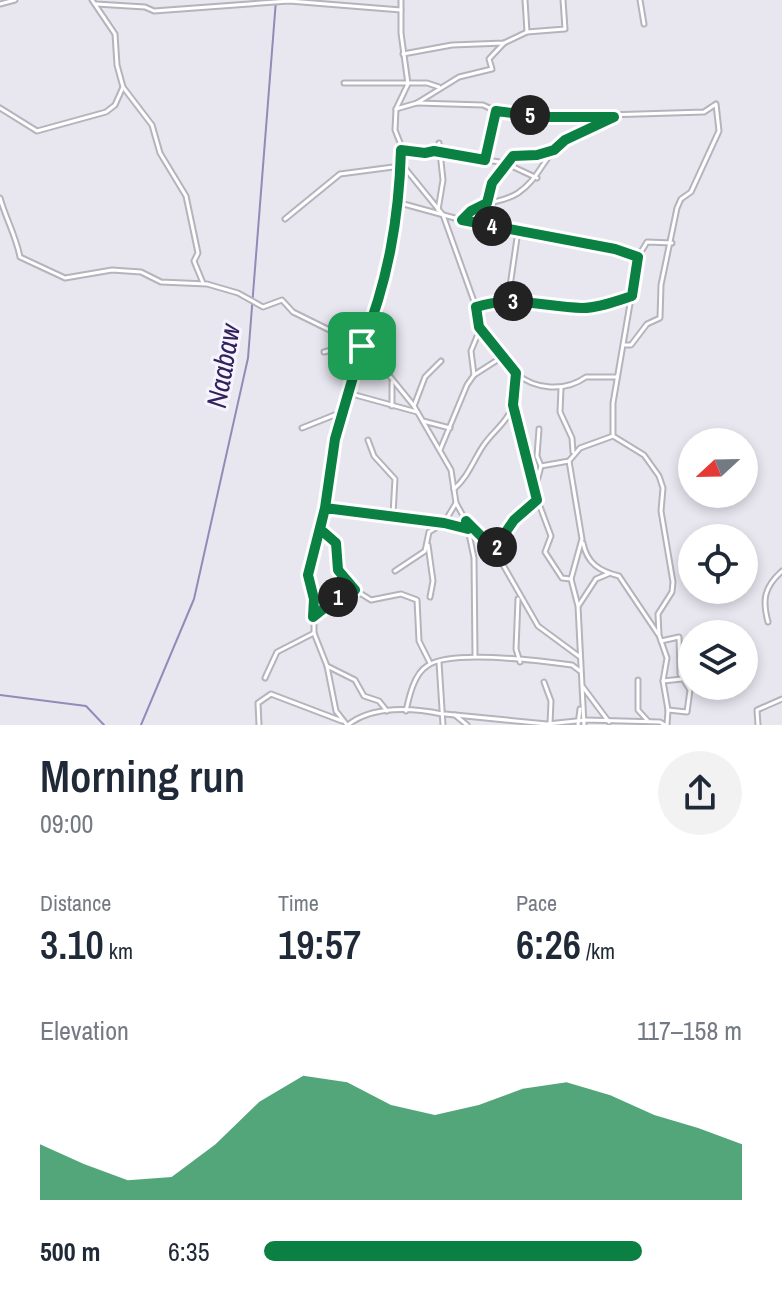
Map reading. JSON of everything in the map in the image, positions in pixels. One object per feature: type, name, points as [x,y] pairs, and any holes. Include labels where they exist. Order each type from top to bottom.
[{"type":"street","points":[[0,4],[15,0]]},
{"type":"street","points":[[223,0],[224,7]]},
{"type":"street","points":[[342,721],[336,711],[327,666],[314,633],[314,599],[308,575],[325,508],[342,412],[383,291],[399,203],[401,150],[395,130],[396,109],[408,84],[403,54],[401,0]]},
{"type":"street","points":[[525,0],[527,32]]},
{"type":"street","points":[[417,103],[459,77],[492,69],[489,59],[504,43],[527,32],[566,29],[563,0]]},
{"type":"street","points":[[640,0],[644,24]]},
{"type":"street","points":[[94,2],[145,7],[154,11],[302,1],[330,2],[361,10],[401,10]]},
{"type":"street","points":[[94,2],[115,34],[117,65],[123,87],[152,125],[160,153],[186,196],[198,253],[194,261],[204,284]]},
{"type":"street","points":[[403,54],[452,45],[504,43]]},
{"type":"street","points":[[344,83],[427,83],[440,87]]},
{"type":"street","points":[[0,108],[37,131],[106,112],[115,105],[123,87]]},
{"type":"street","points":[[396,109],[417,103],[483,105],[496,111],[542,117],[614,117],[639,112],[704,112],[716,104],[719,131],[691,192],[681,199],[677,208],[661,285],[660,318],[647,324],[631,345],[624,345]]},
{"type":"street","points":[[485,160],[496,111]]},
{"type":"street","points":[[462,220],[471,211],[499,197],[512,197],[537,178],[554,150],[565,140],[614,117]]},
{"type":"street","points":[[438,210],[443,153],[439,143]]},
{"type":"street","points":[[401,150],[443,153],[506,164],[537,178]]},
{"type":"street","points":[[487,203],[492,183],[513,156],[537,155],[554,150]]},
{"type":"street","points":[[400,164],[443,215],[476,307],[480,329],[525,382],[561,387],[576,385],[586,377],[618,377]]},
{"type":"street","points":[[285,219],[340,174],[400,164]]},
{"type":"street","points":[[0,198],[20,257],[36,267],[65,278],[112,270],[141,272],[161,282],[204,284],[238,293],[263,307],[282,300],[293,312],[362,346],[414,406],[453,476],[456,503],[466,521],[474,558],[475,656]]},
{"type":"street","points":[[399,203],[462,220],[615,249],[638,257]]},
{"type":"street","points":[[508,300],[518,231]]},
{"type":"street","points":[[613,436],[613,403],[638,257],[647,242],[672,243]]},
{"type":"street","points":[[476,307],[508,300],[535,300],[585,308],[632,296]]},
{"type":"street","points":[[439,451],[474,375],[471,351],[480,329]]},
{"type":"street","points":[[324,352],[357,343]]},
{"type":"street","points":[[474,375],[502,357]]},
{"type":"street","points":[[414,406],[425,377],[441,361]]},
{"type":"street","points":[[454,489],[471,469],[483,445],[509,417],[516,373]]},
{"type":"street","points":[[392,406],[393,380]]},
{"type":"street","points":[[259,725],[258,703],[271,694],[295,700],[348,725],[367,714],[406,711],[546,724],[648,721],[666,725],[668,710],[663,681],[667,658],[659,635],[619,576],[608,574],[588,559],[569,461],[573,452],[572,438],[560,412],[561,387]]},
{"type":"street","points":[[348,393],[418,412]]},
{"type":"street","points":[[513,405],[534,492],[551,536],[545,552],[562,578],[571,579]]},
{"type":"street","points":[[302,428],[342,412]]},
{"type":"street","points":[[423,421],[450,428]]},
{"type":"street","points":[[534,492],[541,466],[537,456],[539,429]]},
{"type":"street","points":[[573,452],[613,436]]},
{"type":"street","points":[[613,436],[644,455],[654,466],[663,488],[661,511],[672,592],[658,614],[659,635]]},
{"type":"street","points":[[368,440],[374,456],[395,479],[392,516]]},
{"type":"street","points":[[541,466],[569,461]]},
{"type":"street","points":[[494,549],[514,520],[537,500]]},
{"type":"street","points":[[395,571],[422,555],[429,532],[444,523],[456,503]]},
{"type":"street","points":[[325,508],[444,523],[468,529]]},
{"type":"street","points":[[466,521],[494,549],[538,626],[580,657]]},
{"type":"street","points":[[320,529],[336,543],[338,570],[355,590],[371,600],[401,594],[417,600],[419,641],[430,664]]},
{"type":"street","points":[[581,723],[578,606],[571,579],[582,539]]},
{"type":"street","points":[[427,541],[433,581],[430,597]]},
{"type":"street","points":[[768,622],[763,604],[766,590],[782,571]]},
{"type":"street","points":[[578,606],[596,579],[608,574]]},
{"type":"street","points":[[313,617],[337,598],[355,590]]},
{"type":"street","points":[[516,591],[520,607],[516,649],[520,662]]},
{"type":"street","points":[[265,678],[277,652],[314,633]]},
{"type":"street","points":[[661,641],[678,637]]},
{"type":"street","points":[[406,711],[417,678],[430,664],[475,656],[572,665],[580,671]]},
{"type":"street","points":[[667,658],[678,658]]},
{"type":"street","points":[[439,662],[443,725]]},
{"type":"street","points":[[327,666],[355,680],[364,696],[379,701],[387,711]]},
{"type":"street","points":[[663,681],[678,679]]},
{"type":"street","points":[[638,680],[638,710],[648,721]]},
{"type":"street","points":[[544,682],[551,701],[546,724]]},
{"type":"street","points":[[582,684],[609,722]]},
{"type":"street","points":[[758,725],[757,710],[782,699]]},
{"type":"street","points":[[668,710],[687,712],[690,700]]},
{"type":"street","points":[[581,707],[581,723]]},
{"type":"street","points":[[455,715],[467,725]]},
{"type":"waterway","name":"Naabaw","points":[[141,725],[194,599],[248,358],[276,0]]},
{"type":"waterway","points":[[0,695],[86,706],[104,725]]},
{"type":"route","points":[[362,346],[335,439],[325,508],[308,575],[314,599],[313,617],[329,603],[355,590],[341,578],[336,543],[320,529],[325,508],[453,524],[468,529],[466,521],[494,549],[521,512],[537,500],[513,405],[516,373],[479,327],[476,307],[497,300],[535,300],[585,308],[623,299],[632,296],[638,257],[615,249],[462,220],[487,203],[489,189],[498,172],[513,156],[537,155],[554,150],[565,140],[614,117],[542,117],[496,111],[485,160],[434,151],[401,150],[398,221],[383,291],[362,346]]}]
